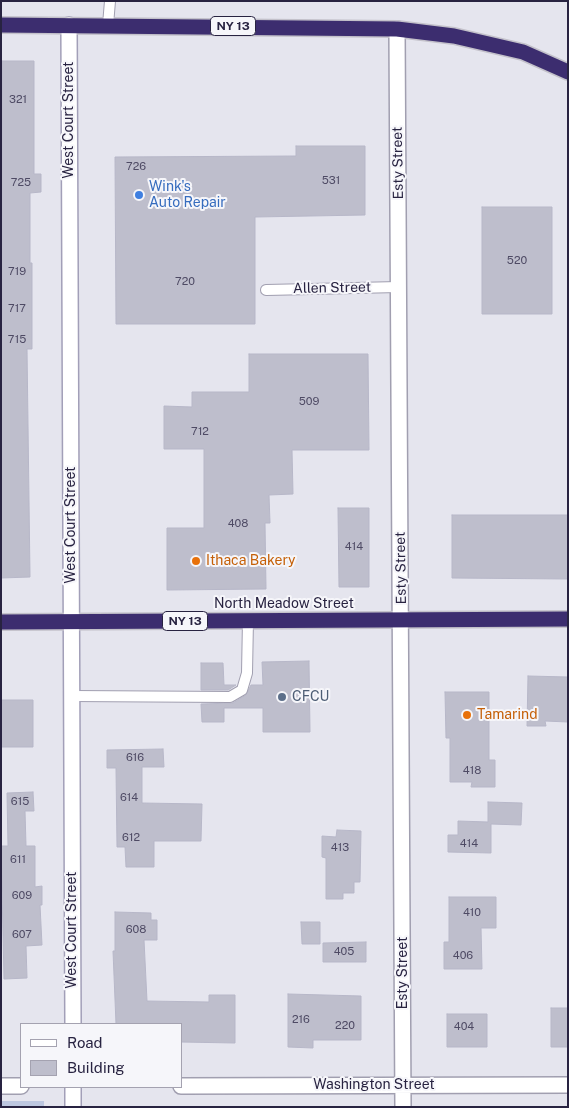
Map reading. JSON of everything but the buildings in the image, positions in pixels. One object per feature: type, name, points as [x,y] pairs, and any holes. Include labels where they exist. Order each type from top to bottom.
[{"type":"highway","name":"NY 13","points":[[1,25],[397,29],[454,36],[522,52],[568,72]]},
{"type":"highway","name":"North Meadow Street","points":[[1,622],[568,619]]},
{"type":"street","name":"West Court Street","points":[[69,25],[73,1023]]},
{"type":"street","name":"Esty Street","points":[[397,29],[403,1107]]},
{"type":"street","name":"Washington Street","points":[[182,1086],[568,1085]]},
{"type":"street","points":[[1,1086],[20,1086]]},
{"type":"street","points":[[73,1088],[73,1107]]},
{"type":"lane","points":[[108,25],[110,1]]},
{"type":"lane","name":"Allen Street","points":[[266,290],[399,287]]},
{"type":"lane","points":[[72,696],[230,697],[242,690],[247,673],[248,620]]},
{"type":"shaded area","points":[[1,1101],[44,1101],[44,1107],[1,1107]]},
{"type":"place","name":"Wink's Auto Repair","points":[[139,195]]},
{"type":"place","name":"Ithaca Bakery","points":[[196,561]]},
{"type":"place","name":"CFCU","points":[[282,697]]},
{"type":"place","name":"Tamarind","points":[[467,715]]}]
